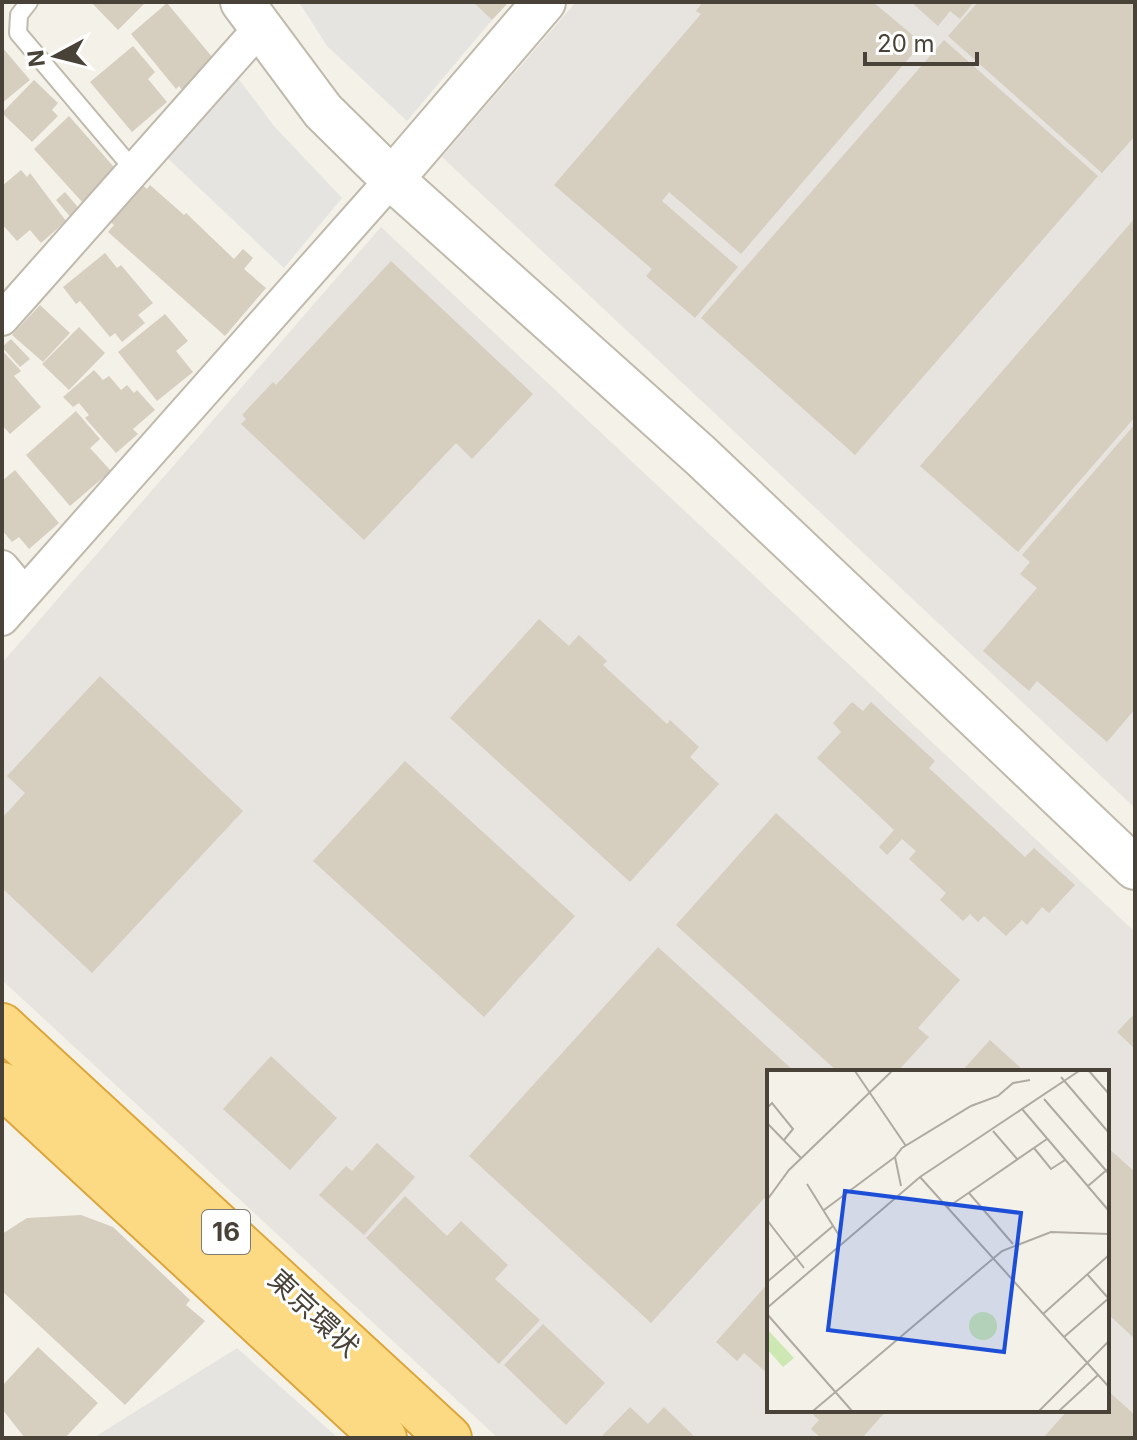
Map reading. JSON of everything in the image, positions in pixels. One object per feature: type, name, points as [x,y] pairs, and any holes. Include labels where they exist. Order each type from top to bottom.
[{"type":"highway","name":"東京環状","points":[[2,1026],[449,1438]]},
{"type":"highway","name":"東京環状","points":[[2,1085],[375,1435]]},
{"type":"street","points":[[2,619],[392,179],[544,2]]},
{"type":"street","points":[[2,319],[133,169],[251,15],[323,111],[392,179],[701,456],[1135,868]]},
{"type":"street","points":[[2,567],[24,593]]},
{"type":"lane","points":[[29,2],[19,15],[18,33],[133,169]]},
{"type":"shaded area","points":[[299,2],[473,2],[492,20],[407,121],[327,46]]},
{"type":"shaded area","points":[[576,2],[1135,2],[1135,808],[442,157]]},
{"type":"shaded area","points":[[238,78],[274,126],[342,198],[284,268],[163,154]]},
{"type":"shaded area","points":[[381,227],[1135,932],[1135,1438],[498,1438],[2,980],[2,663]]},
{"type":"shaded area","points":[[237,1348],[338,1438],[93,1438]]},
{"type":"building","points":[[91,2],[146,2],[118,30]]},
{"type":"building","points":[[473,2],[509,2],[492,20]]},
{"type":"building","points":[[703,2],[873,2],[922,43],[741,254],[669,192],[662,201],[738,267],[695,318],[646,276],[652,269],[554,185],[701,14],[696,11]]},
{"type":"building","points":[[911,2],[974,2],[960,19],[950,11],[938,26]]},
{"type":"building","points":[[978,2],[1135,2],[1135,136],[1102,173],[948,36]]},
{"type":"building","points":[[167,3],[213,58],[182,90],[179,86],[176,89],[131,34]]},
{"type":"building","points":[[944,40],[1098,176],[855,455],[701,318]]},
{"type":"building","points":[[133,46],[155,72],[148,79],[167,102],[132,132],[90,82]]},
{"type":"building","points":[[2,47],[30,80],[2,103]]},
{"type":"building","points":[[34,80],[58,103],[52,110],[58,116],[32,142],[2,113]]},
{"type":"building","points":[[69,116],[120,174],[83,203],[34,149]]},
{"type":"building","points":[[21,170],[27,177],[30,173],[66,221],[41,243],[30,230],[17,241],[2,224],[2,186]]},
{"type":"building","points":[[140,183],[147,189],[150,185],[184,215],[186,213],[234,259],[243,249],[253,258],[244,269],[266,288],[225,336],[108,232],[114,225],[108,220]]},
{"type":"building","points":[[65,192],[82,212],[73,220],[56,200]]},
{"type":"building","points":[[1135,218],[1135,417],[1018,552],[920,466]]},
{"type":"building","points":[[105,253],[117,268],[121,265],[153,303],[138,315],[145,323],[122,342],[115,333],[110,337],[80,301],[76,304],[63,287]]},
{"type":"building","points":[[391,261],[533,394],[472,459],[456,443],[364,540],[241,424],[246,419],[242,415],[273,382],[276,385]]},
{"type":"building","points":[[40,305],[70,333],[43,362],[12,335]]},
{"type":"building","points":[[165,314],[188,341],[176,351],[193,372],[157,401],[118,352]]},
{"type":"building","points":[[79,327],[105,353],[69,390],[42,364]]},
{"type":"building","points":[[11,339],[30,359],[20,367],[2,347]]},
{"type":"building","points":[[2,350],[21,371],[14,376],[41,407],[10,434],[2,425]]},
{"type":"building","points":[[94,370],[103,380],[109,376],[121,390],[127,385],[134,393],[137,390],[155,410],[133,429],[138,434],[116,453],[85,418],[89,415],[79,403],[73,407],[63,397]]},
{"type":"building","points":[[76,411],[100,439],[90,448],[111,471],[70,506],[26,455]]},
{"type":"building","points":[[1135,424],[1135,709],[1107,742],[1037,681],[1029,691],[983,651],[1037,588],[1020,574],[1030,562],[1022,555]]},
{"type":"building","points":[[15,470],[59,523],[29,549],[19,537],[12,542],[2,530],[2,481]]},
{"type":"building","points":[[539,619],[569,646],[579,635],[607,661],[603,665],[667,724],[670,720],[699,747],[690,757],[719,784],[630,882],[450,718]]},
{"type":"building","points":[[100,676],[243,811],[92,973],[2,888],[2,818],[25,793],[7,776]]},
{"type":"building","points":[[852,702],[863,711],[871,702],[935,761],[929,768],[1025,857],[1034,848],[1075,885],[1049,913],[1042,907],[1027,925],[1022,920],[1006,936],[984,916],[978,922],[970,914],[963,921],[940,900],[946,893],[909,859],[916,851],[902,839],[887,855],[879,847],[894,830],[817,758],[841,732],[833,723]]},
{"type":"building","points":[[405,761],[575,916],[484,1017],[313,861]]},
{"type":"building","points":[[776,813],[960,980],[918,1028],[929,1037],[899,1070],[836,1070],[676,925]]},
{"type":"building","points":[[658,947],[793,1070],[767,1070],[767,1195],[651,1323],[469,1156]]},
{"type":"building","points":[[1135,1013],[1135,1049],[1117,1032]]},
{"type":"building","points":[[990,1040],[1023,1070],[963,1070]]},
{"type":"building","points":[[271,1056],[337,1118],[290,1170],[223,1109]]},
{"type":"building","points":[[377,1143],[415,1177],[364,1235],[319,1195],[346,1166],[352,1171]]},
{"type":"building","points":[[1109,1149],[1135,1172],[1135,1339],[1109,1315]]},
{"type":"building","points":[[405,1196],[447,1236],[461,1221],[508,1265],[495,1279],[540,1320],[499,1364],[366,1238]]},
{"type":"building","points":[[81,1215],[113,1227],[190,1300],[186,1305],[205,1321],[125,1405],[2,1291],[2,1234],[27,1218]]},
{"type":"building","points":[[767,1284],[767,1373],[744,1353],[737,1361],[716,1342]]},
{"type":"building","points":[[543,1324],[605,1383],[566,1425],[504,1365]]},
{"type":"building","points":[[38,1347],[98,1403],[65,1438],[25,1438],[2,1409],[2,1386]]},
{"type":"building","points":[[1109,1392],[1135,1415],[1135,1438],[1043,1438],[1066,1412],[1109,1412]]},
{"type":"building","points":[[630,1407],[648,1424],[664,1407],[696,1438],[600,1438]]},
{"type":"building","points":[[810,1412],[885,1412],[862,1438],[821,1438],[811,1429],[819,1420]]}]
